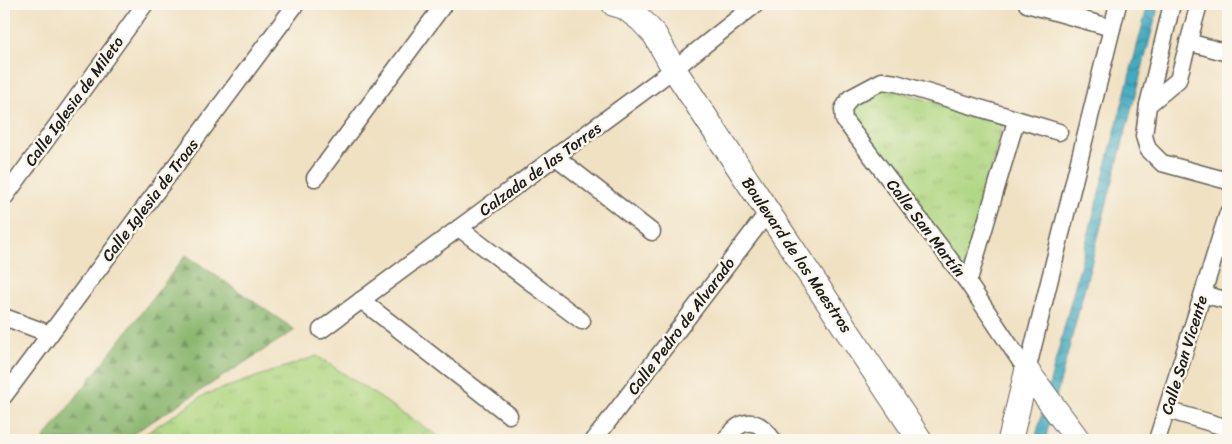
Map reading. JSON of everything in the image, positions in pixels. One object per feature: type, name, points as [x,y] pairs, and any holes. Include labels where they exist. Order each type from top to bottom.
[{"type":"main road","name":"Boulevard de los Maestros","points":[[614,4],[624,7],[641,20],[655,35],[674,69],[920,440]]},
{"type":"main road","points":[[1034,380],[1078,440]]},
{"type":"main road","points":[[1010,440],[1034,380]]},
{"type":"street","name":"Calle Iglesia de Mileto","points":[[4,198],[145,4]]},
{"type":"street","name":"Calle Iglesia de Troas","points":[[4,396],[296,4]]},
{"type":"street","points":[[315,178],[444,4]]},
{"type":"street","name":"Calzada de las Torres","points":[[320,330],[674,69],[756,4]]},
{"type":"street","points":[[1027,4],[1112,28]]},
{"type":"street","points":[[1034,380],[1118,4]]},
{"type":"street","points":[[1172,4],[1148,105],[1144,136],[1148,149],[1162,162],[1228,181]]},
{"type":"street","points":[[1148,105],[1178,80],[1199,4]]},
{"type":"street","points":[[1188,42],[1228,53]]},
{"type":"street","name":"Calle San Martín","points":[[882,81],[896,83],[1016,121],[968,283],[844,120],[843,109],[850,98],[882,81]]},
{"type":"street","points":[[1016,121],[1059,132]]},
{"type":"street","points":[[556,157],[652,232]]},
{"type":"street","name":"Calle Pedro de Alvarado","points":[[594,440],[768,212]]},
{"type":"street","name":"Calle San Vicente","points":[[1158,440],[1228,213]]},
{"type":"street","points":[[459,228],[582,320]]},
{"type":"street","points":[[968,283],[1034,380]]},
{"type":"street","points":[[1203,294],[1228,301]]},
{"type":"street","points":[[361,300],[509,415]]},
{"type":"street","points":[[4,317],[50,334]]},
{"type":"street","points":[[1167,410],[1228,428]]},
{"type":"street","points":[[725,440],[738,424],[750,422],[761,426],[773,440]]},
{"type":"green space","points":[[883,87],[1003,123],[964,270],[850,120],[848,111],[856,102]]},
{"type":"green space","points":[[186,255],[295,330],[123,440],[43,440]]},
{"type":"green space","points":[[317,356],[444,440],[136,440],[204,395]]},
{"type":"water","points":[[1148,4],[1159,4],[1045,440],[1035,440]]}]
